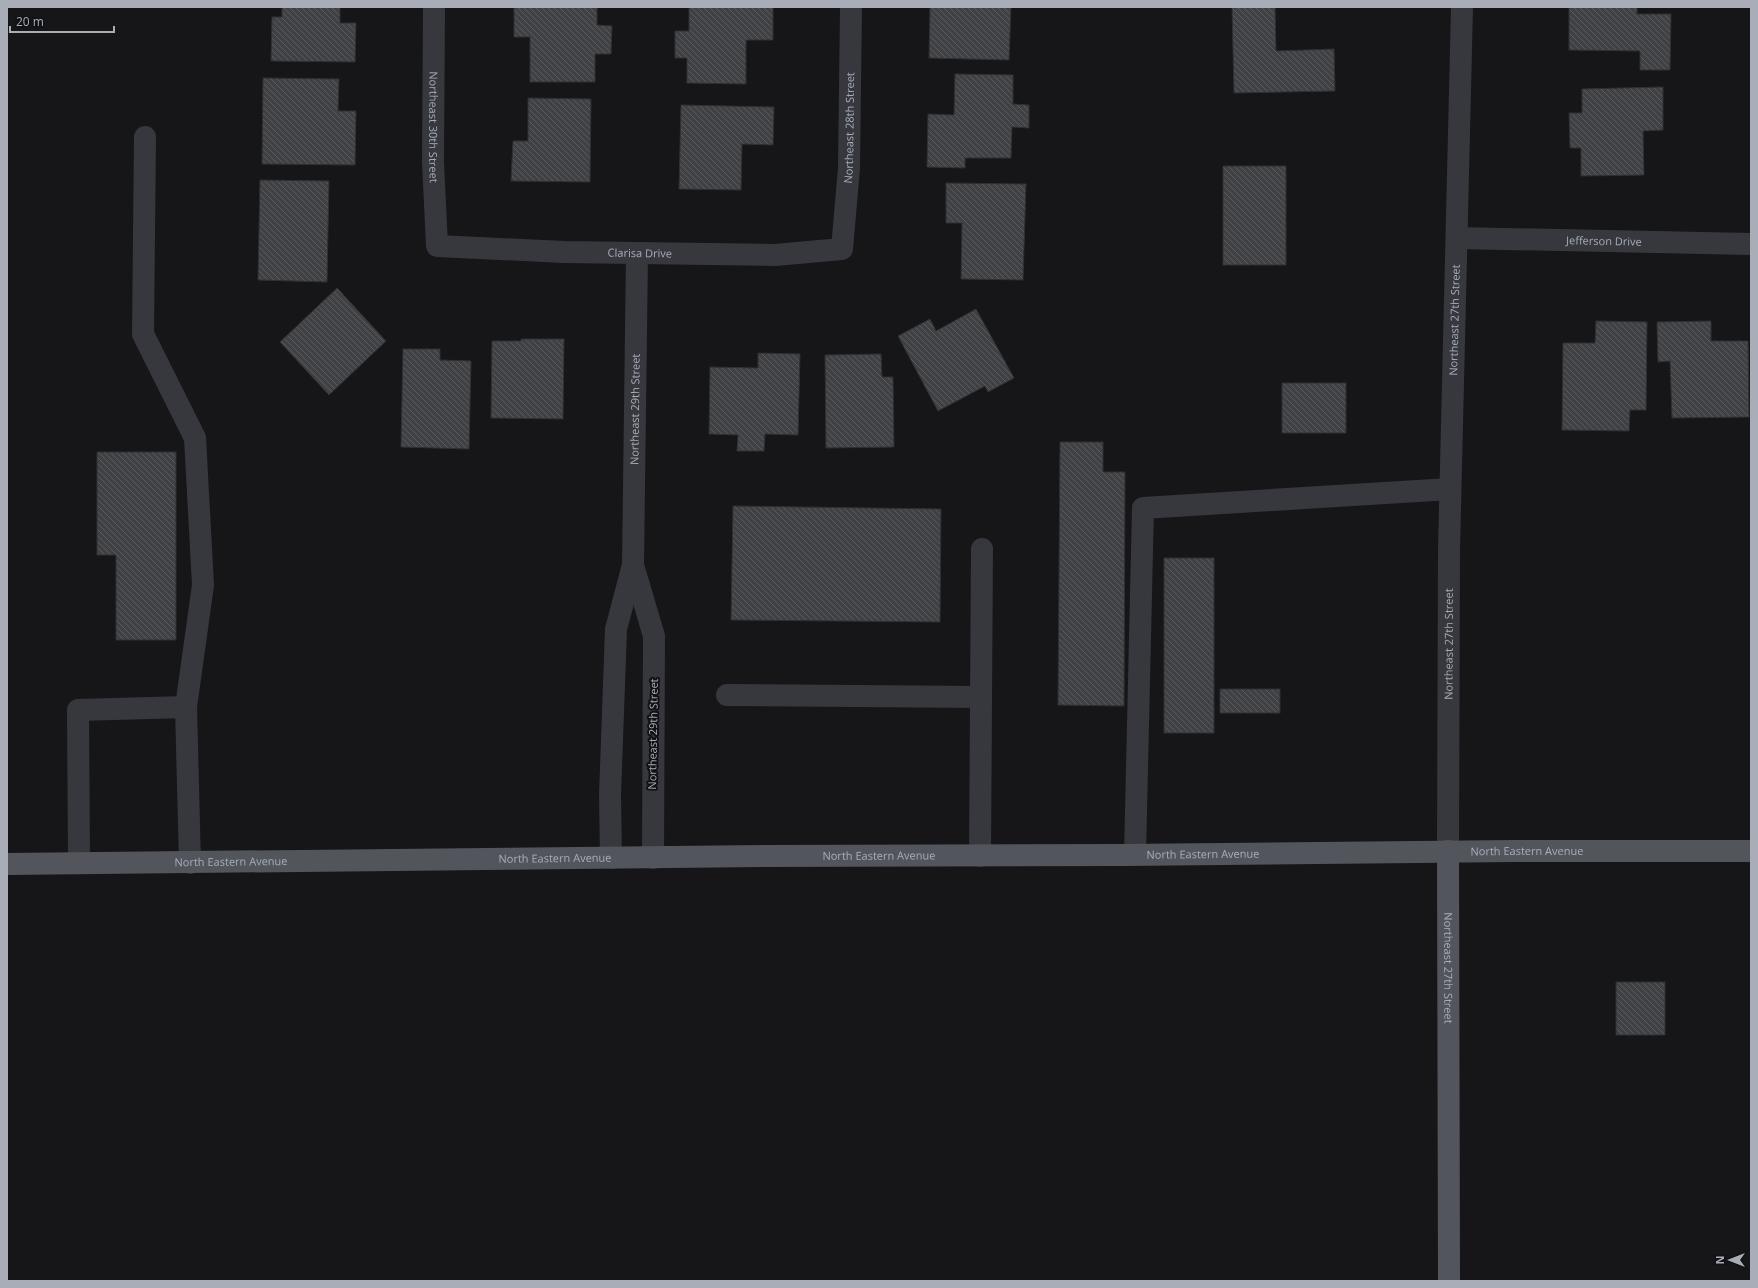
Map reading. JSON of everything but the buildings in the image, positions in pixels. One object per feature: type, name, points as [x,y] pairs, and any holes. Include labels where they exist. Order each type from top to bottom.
[{"type":"main road","name":"North Eastern Avenue","points":[[7,864],[1448,851],[1751,851]]},
{"type":"main road","name":"Northeast 27th Street","points":[[1448,851],[1449,1281]]},
{"type":"street","name":"Northeast 30th Street","points":[[434,7],[433,162],[437,246]]},
{"type":"street","name":"Northeast 28th Street","points":[[842,249],[849,168],[851,7]]},
{"type":"street","name":"Northeast 27th Street","points":[[1448,851],[1450,489],[1462,7]]},
{"type":"street","points":[[145,137],[142,334],[195,438],[203,585],[186,707],[190,862]]},
{"type":"street","name":"Jefferson Drive","points":[[1457,238],[1751,244]]},
{"type":"street","name":"Clarisa Drive","points":[[437,246],[637,254],[775,255],[842,249]]},
{"type":"street","name":"Northeast 29th Street","points":[[611,858],[610,795],[616,629],[633,565],[637,254]]},
{"type":"street","points":[[1135,855],[1144,508],[1450,489]]},
{"type":"street","points":[[980,856],[982,549]]},
{"type":"street","name":"Northeast 29th Street","points":[[633,565],[654,636],[653,858]]},
{"type":"street","points":[[727,695],[981,697]]},
{"type":"street","points":[[79,864],[78,710],[186,707]]}]
